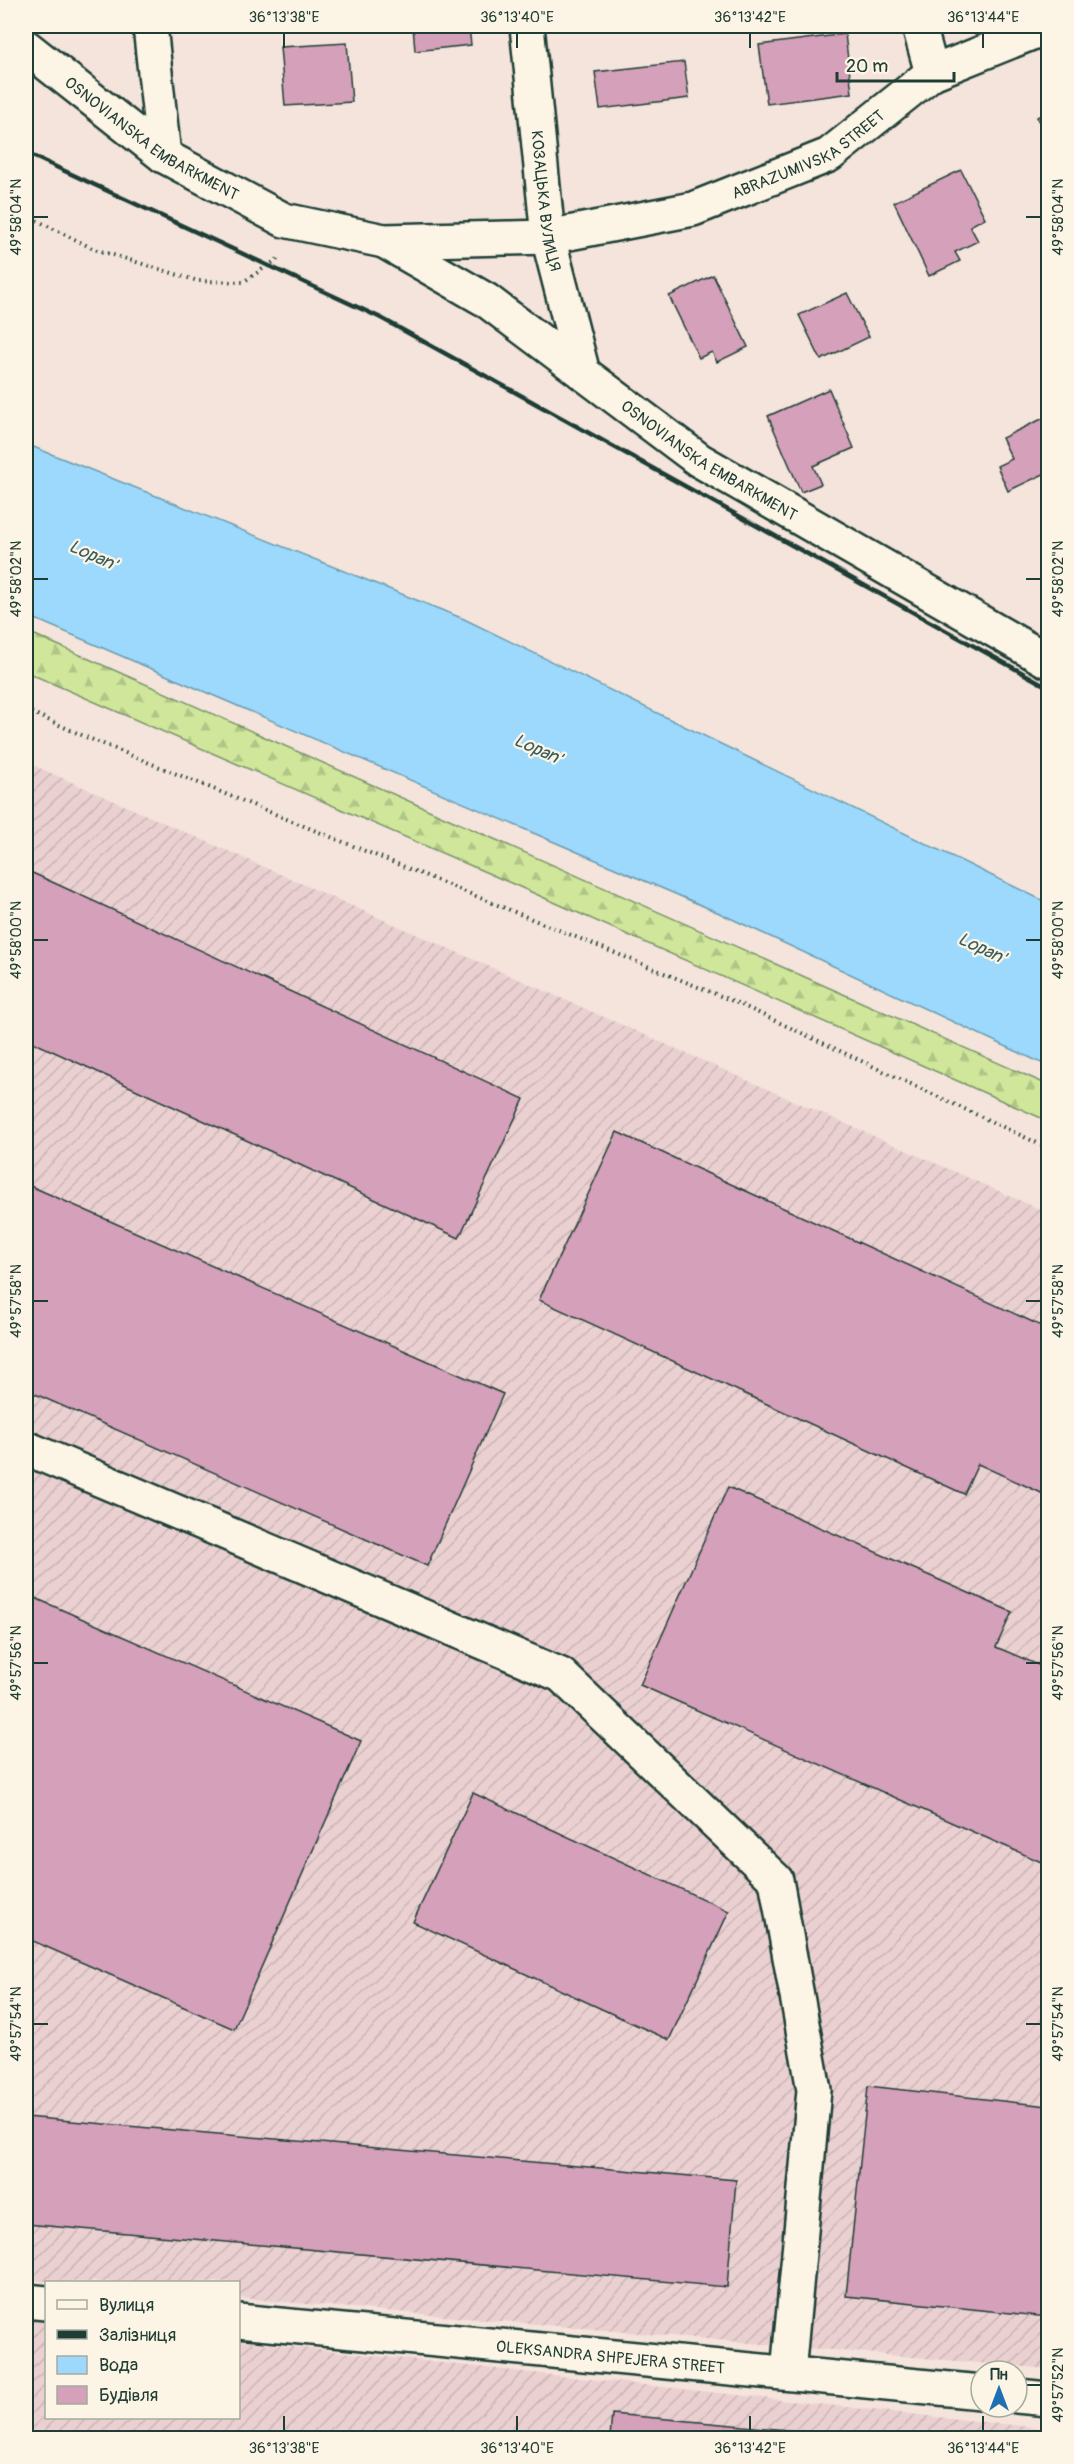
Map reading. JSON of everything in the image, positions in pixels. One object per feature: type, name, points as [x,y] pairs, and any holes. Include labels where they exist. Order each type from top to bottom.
[{"type":"street","points":[[150,26],[164,156]]},
{"type":"street","name":"КОЗАЦЬКА ВУЛИЦЯ","points":[[527,26],[548,237],[583,373]]},
{"type":"street","points":[[919,26],[932,73]]},
{"type":"street","name":"ABRAZUMIVSKA STREET","points":[[384,241],[548,237],[693,209],[830,155],[932,73],[1039,30],[1048,30]]},
{"type":"street","name":"OSNOVIANSKA EMBARKMENT","points":[[26,47],[164,156],[285,220],[384,241],[486,300],[699,460],[1048,661]]},
{"type":"street","points":[[26,1448],[561,1675],[776,1880],[814,2090],[788,2373]]},
{"type":"street","points":[[26,2301],[45,2303]]},
{"type":"street","name":"OLEKSANDRA SHPEJERA STREET","points":[[240,2321],[969,2391]]},
{"type":"street","points":[[1029,2397],[1048,2399]]},
{"type":"path","points":[[26,215],[94,249],[198,281],[243,282],[290,252]]},
{"type":"path","points":[[26,710],[735,1002],[1048,1148]]},
{"type":"shaded area","points":[[26,762],[1048,1213],[1048,2369],[1029,2367],[1029,2359],[969,2359],[969,2362],[240,2298],[240,2281],[26,2280]]},
{"type":"shaded area","points":[[26,2318],[45,2320],[45,2419],[240,2419],[240,2341],[1048,2429],[1048,2438],[26,2438]]},
{"type":"green space","points":[[26,631],[1048,1085],[1048,1121],[26,672]]},
{"type":"water","name":"Lopan'","points":[[26,444],[464,619],[1048,903],[1048,1066],[717,912],[26,615]]},
{"type":"building","points":[[413,26],[469,26],[471,45],[415,51]]},
{"type":"building","points":[[845,34],[852,93],[767,104],[759,45]]},
{"type":"building","points":[[347,43],[352,102],[285,106],[280,47]]},
{"type":"building","points":[[684,62],[689,98],[600,109],[595,72]]},
{"type":"building","points":[[1048,111],[1048,141],[1037,117]]},
{"type":"building","points":[[961,170],[985,218],[970,226],[978,241],[955,252],[960,261],[929,276],[894,202]]},
{"type":"building","points":[[713,275],[748,347],[717,362],[712,352],[699,358],[669,296]]},
{"type":"building","points":[[847,293],[869,337],[821,360],[799,315]]},
{"type":"building","points":[[829,389],[854,448],[813,466],[821,484],[801,492],[768,416]]},
{"type":"building","points":[[1048,416],[1048,472],[1008,491],[997,466],[1012,459],[1002,438]]},
{"type":"building","points":[[26,870],[524,1099],[459,1238],[26,1039]]},
{"type":"building","points":[[617,1132],[1048,1329],[1048,1496],[978,1464],[964,1494],[539,1300]]},
{"type":"building","points":[[26,1184],[503,1394],[427,1566],[26,1390]]},
{"type":"building","points":[[728,1487],[1012,1612],[996,1647],[1048,1669],[1048,1865],[640,1685]]},
{"type":"building","points":[[26,1594],[361,1741],[234,2029],[26,1938]]},
{"type":"building","points":[[473,1793],[729,1911],[669,2040],[413,1922]]},
{"type":"building","points":[[868,2086],[1048,2106],[1048,2317],[846,2296]]},
{"type":"building","points":[[26,2117],[736,2180],[727,2287],[26,2224]]},
{"type":"building","points":[[612,2414],[830,2434],[829,2438],[610,2438]]},
{"type":"building","points":[[312,2434],[366,2438],[312,2438]]},
{"type":"railway","points":[[26,153],[381,318],[1048,687]]}]
